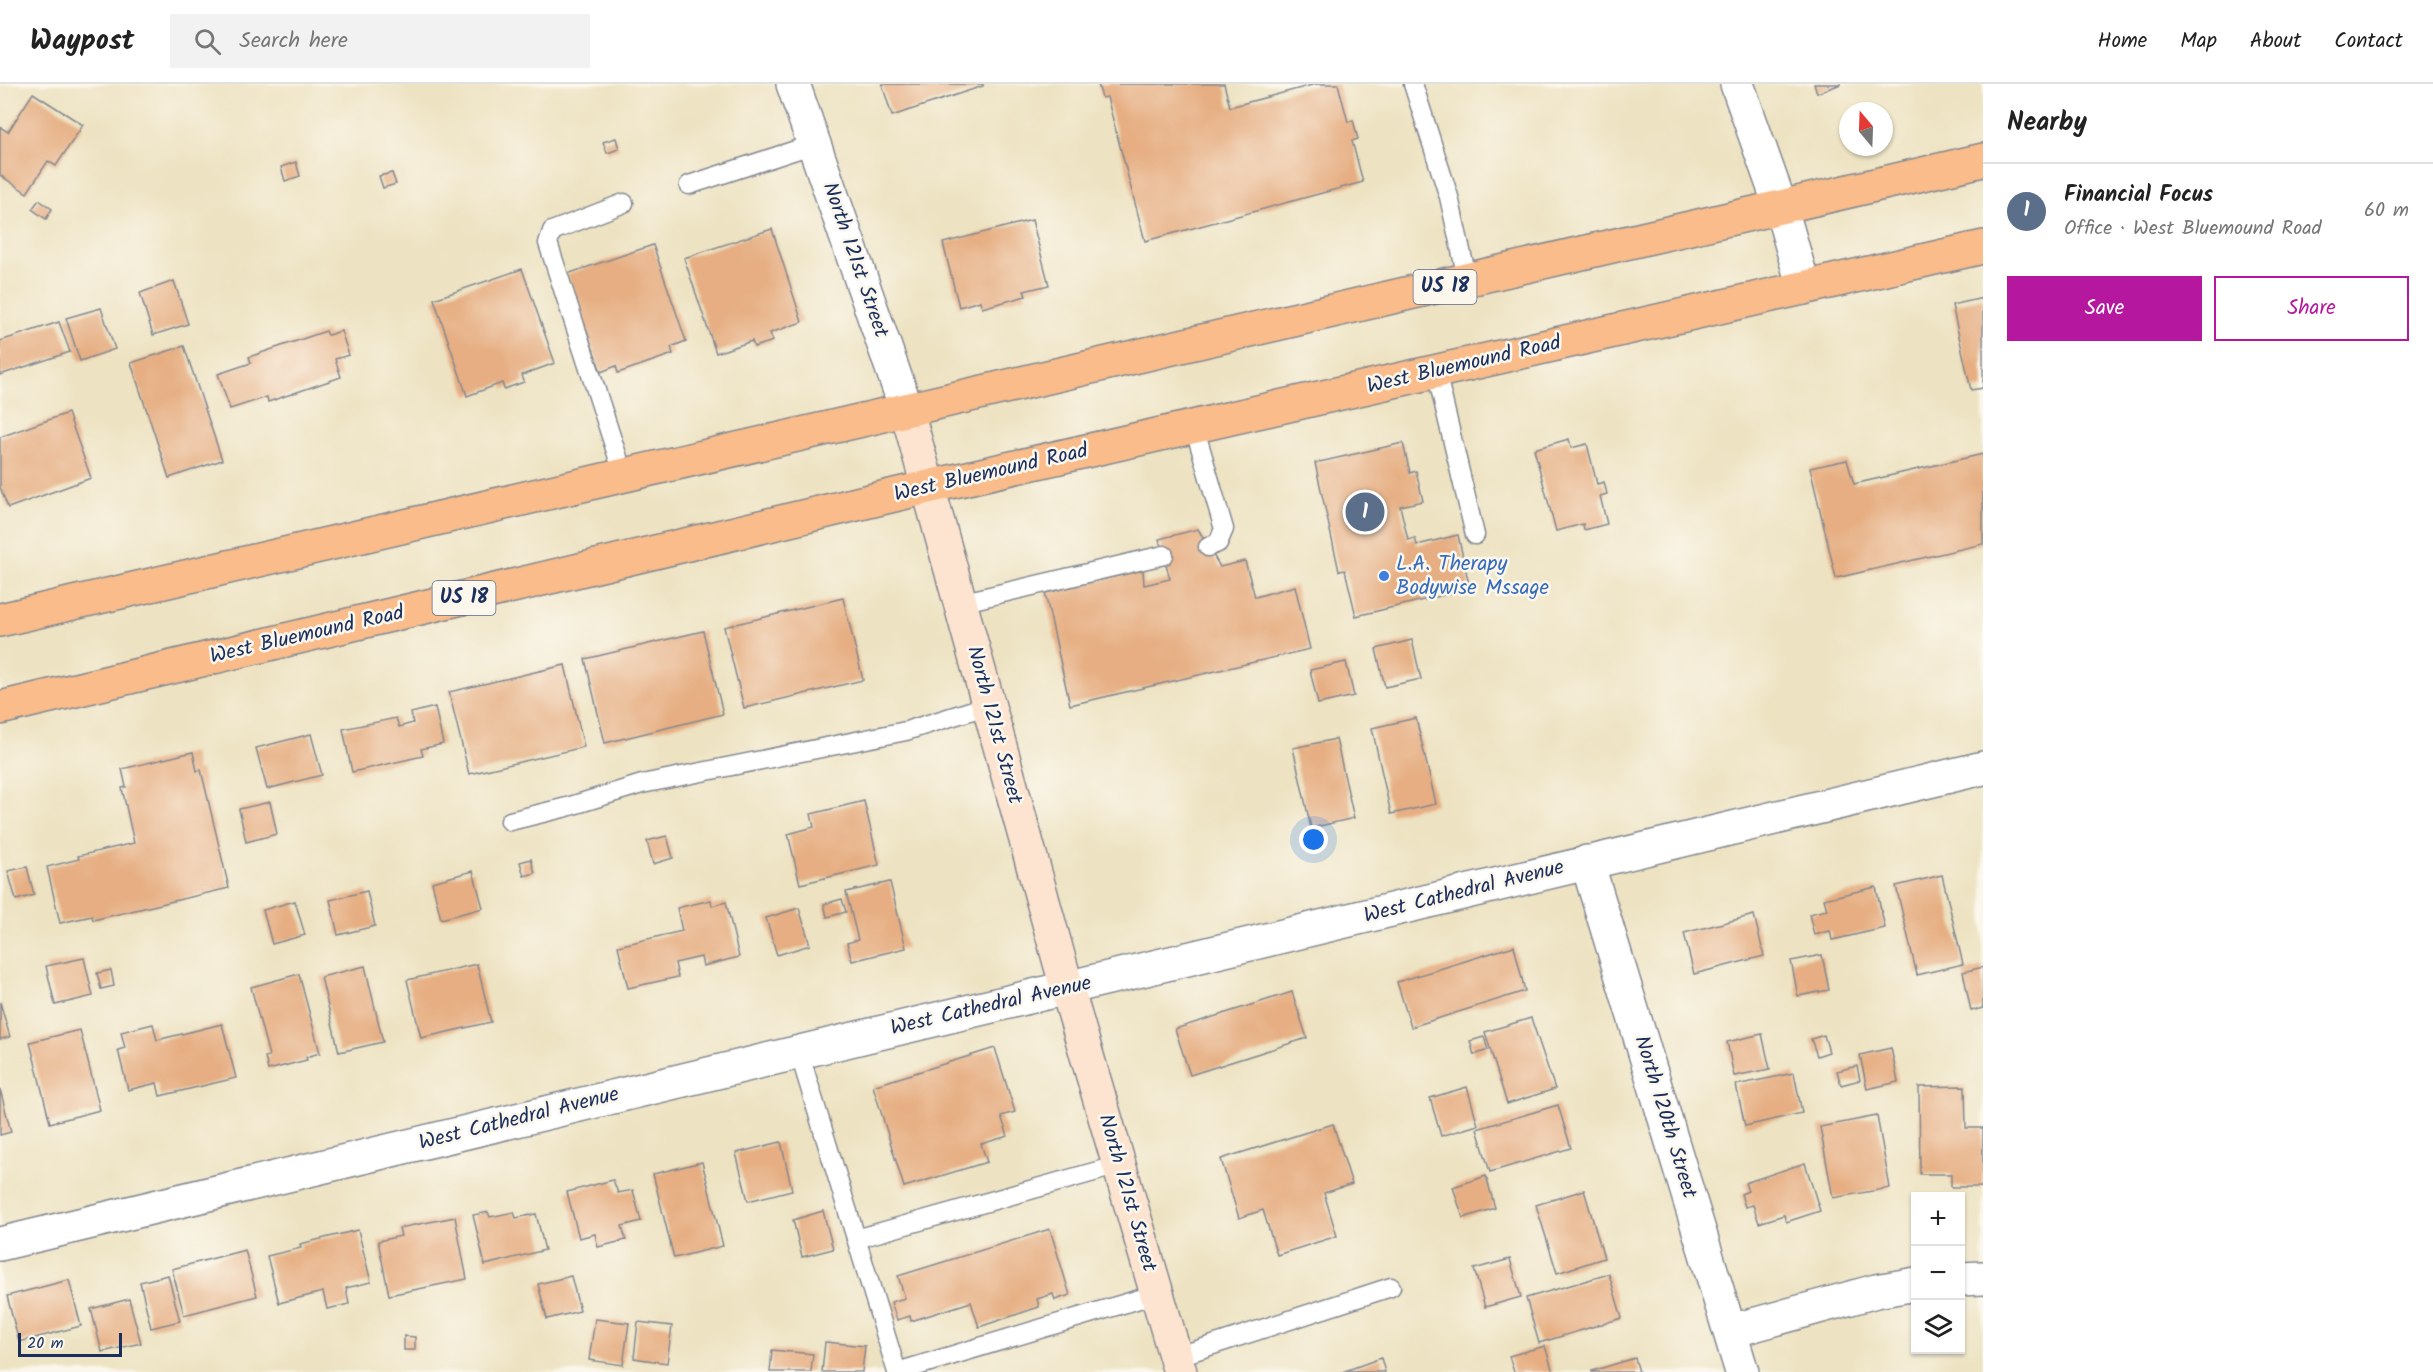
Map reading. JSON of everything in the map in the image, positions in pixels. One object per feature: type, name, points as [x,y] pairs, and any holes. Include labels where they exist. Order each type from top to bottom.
[{"type":"main road","name":"US 18","points":[[0,620],[1468,282],[1983,160]]},
{"type":"main road","name":"West Bluemound Road","points":[[0,708],[928,487],[1983,247]]},
{"type":"street","name":"North 121st Street","points":[[793,84],[907,411],[1067,988],[1178,1364]]},
{"type":"street","points":[[1737,84],[1781,208],[1804,288]]},
{"type":"street","name":"West Cathedral Avenue","points":[[0,1244],[1983,768]]},
{"type":"street","name":"North 120th Street","points":[[1587,862],[1742,1372]]},
{"type":"street","points":[[1965,1279],[1983,1278]]},
{"type":"street","points":[[1731,1331],[1876,1291],[1911,1285]]},
{"type":"lane","points":[[1413,84],[1449,197],[1468,282]]},
{"type":"lane","points":[[689,185],[814,144]]},
{"type":"lane","points":[[624,203],[552,231],[548,243],[624,476]]},
{"type":"lane","points":[[1436,371],[1475,535]]},
{"type":"lane","points":[[1194,426],[1224,529],[1218,543],[1208,547]]},
{"type":"lane","points":[[960,603],[1164,555]]},
{"type":"lane","points":[[510,821],[567,807],[642,784],[906,731],[989,705]]},
{"type":"lane","points":[[799,1052],[897,1372],[1156,1294]]},
{"type":"lane","points":[[856,1239],[1119,1165]]},
{"type":"lane","points":[[1178,1364],[1391,1287]]},
{"type":"building","points":[[882,84],[983,84],[983,86],[892,116]]},
{"type":"building","points":[[1098,84],[1224,84],[1230,107],[1316,84],[1338,84],[1348,122],[1353,120],[1358,139],[1352,141],[1363,182],[1145,241],[1107,97],[1102,98]]},
{"type":"building","points":[[1814,84],[1841,84],[1817,93]]},
{"type":"building","points":[[33,93],[83,125],[56,166],[48,161],[27,193],[0,175],[0,127],[8,132]]},
{"type":"building","points":[[616,138],[619,149],[607,153],[603,142]]},
{"type":"building","points":[[296,162],[300,176],[285,181],[281,167]]},
{"type":"building","points":[[392,173],[396,184],[383,188],[379,176]]},
{"type":"building","points":[[39,200],[52,209],[46,219],[32,209]]},
{"type":"building","points":[[1032,220],[1049,285],[1024,291],[1026,296],[982,308],[980,301],[959,307],[943,243]]},
{"type":"building","points":[[772,229],[802,322],[770,333],[773,341],[754,347],[752,341],[716,353],[684,258]]},
{"type":"building","points":[[653,245],[686,341],[671,347],[673,354],[618,373],[616,366],[601,372],[567,274]]},
{"type":"building","points":[[522,269],[555,363],[522,375],[524,382],[504,389],[502,383],[467,396],[434,299]]},
{"type":"building","points":[[174,281],[188,324],[153,335],[140,293]]},
{"type":"building","points":[[1983,298],[1983,388],[1971,390],[1952,305]]},
{"type":"building","points":[[101,308],[115,349],[80,361],[66,318]]},
{"type":"building","points":[[59,322],[70,352],[0,375],[0,341]]},
{"type":"building","points":[[326,331],[328,335],[341,331],[349,355],[335,359],[341,377],[268,402],[267,397],[230,409],[218,374],[251,363],[249,357]]},
{"type":"building","points":[[184,346],[222,460],[169,478],[131,363]]},
{"type":"building","points":[[68,413],[91,478],[8,508],[0,487],[0,437]]},
{"type":"building","points":[[1569,439],[1571,448],[1587,444],[1597,484],[1604,482],[1607,494],[1600,496],[1607,524],[1584,530],[1583,524],[1556,531],[1534,449]]},
{"type":"building","points":[[1403,443],[1410,473],[1416,471],[1423,501],[1400,506],[1408,540],[1415,538],[1417,545],[1458,535],[1470,589],[1356,616],[1345,570],[1339,571],[1315,463]]},
{"type":"building","points":[[1983,454],[1983,544],[1836,578],[1810,468],[1847,460],[1854,484]]},
{"type":"building","points":[[1198,529],[1220,567],[1245,561],[1255,597],[1295,586],[1310,649],[1070,705],[1045,593],[1143,570],[1144,585],[1170,579],[1159,539]]},
{"type":"building","points":[[843,598],[863,680],[744,708],[724,627]]},
{"type":"building","points":[[703,631],[723,714],[605,743],[585,659]]},
{"type":"building","points":[[1412,640],[1421,679],[1385,687],[1376,649]]},
{"type":"building","points":[[1346,662],[1354,696],[1318,704],[1310,670]]},
{"type":"building","points":[[565,665],[584,747],[469,774],[449,692]]},
{"type":"building","points":[[435,707],[443,744],[421,749],[423,756],[352,772],[343,729],[396,718],[399,727],[413,723],[411,713]]},
{"type":"building","points":[[1416,718],[1436,804],[1391,814],[1372,728]]},
{"type":"building","points":[[311,734],[322,775],[267,789],[256,748]]},
{"type":"building","points":[[1336,739],[1354,818],[1311,828],[1293,748]]},
{"type":"building","points":[[193,752],[197,771],[201,770],[229,888],[93,920],[92,916],[60,923],[47,867],[79,859],[78,856],[134,843],[122,788],[126,787],[122,769]]},
{"type":"building","points":[[864,801],[879,865],[800,884],[788,834],[814,827],[811,814]]},
{"type":"building","points":[[270,802],[277,834],[246,842],[239,809]]},
{"type":"building","points":[[667,836],[673,858],[653,864],[647,841]]},
{"type":"building","points":[[531,859],[535,873],[524,876],[520,862]]},
{"type":"building","points":[[27,867],[34,895],[16,900],[8,871]]},
{"type":"building","points":[[473,871],[483,908],[441,919],[432,882]]},
{"type":"building","points":[[1942,875],[1963,964],[1917,975],[1896,886]]},
{"type":"building","points":[[890,882],[906,948],[852,961],[847,943],[858,940],[846,892]]},
{"type":"building","points":[[1876,887],[1885,928],[1832,940],[1830,931],[1814,935],[1809,914],[1827,910],[1824,899]]},
{"type":"building","points":[[367,891],[375,926],[338,935],[330,900]]},
{"type":"building","points":[[842,899],[846,912],[827,917],[824,904]]},
{"type":"building","points":[[711,900],[712,906],[726,902],[739,957],[703,966],[701,957],[675,963],[678,977],[628,988],[618,946],[682,931],[677,908]]},
{"type":"building","points":[[295,901],[305,935],[272,944],[263,910]]},
{"type":"building","points":[[799,908],[810,945],[777,955],[766,918]]},
{"type":"building","points":[[1754,915],[1764,956],[1694,974],[1684,933]]},
{"type":"building","points":[[1514,946],[1525,991],[1411,1027],[1397,982]]},
{"type":"building","points":[[1822,955],[1829,990],[1798,996],[1791,961]]},
{"type":"building","points":[[84,958],[93,996],[55,1005],[46,966]]},
{"type":"building","points":[[477,964],[491,1022],[421,1038],[407,980]]},
{"type":"building","points":[[365,966],[383,1042],[339,1052],[321,977]]},
{"type":"building","points":[[1983,967],[1983,1008],[1971,1011],[1963,972]]},
{"type":"building","points":[[111,970],[114,986],[101,989],[97,973]]},
{"type":"building","points":[[299,974],[320,1053],[306,1057],[307,1060],[268,1070],[265,1057],[269,1056],[251,987]]},
{"type":"building","points":[[1292,992],[1307,1038],[1190,1075],[1175,1029]]},
{"type":"building","points":[[0,1002],[10,1037],[0,1039]]},
{"type":"building","points":[[1531,1018],[1555,1089],[1507,1104],[1485,1032]]},
{"type":"building","points":[[153,1024],[157,1040],[222,1024],[236,1078],[160,1096],[157,1083],[128,1090],[118,1050],[125,1048],[121,1032]]},
{"type":"building","points":[[80,1030],[100,1110],[50,1123],[30,1042]]},
{"type":"building","points":[[1762,1034],[1770,1069],[1734,1076],[1727,1042]]},
{"type":"building","points":[[1824,1035],[1829,1052],[1817,1056],[1811,1039]]},
{"type":"building","points":[[1484,1037],[1488,1050],[1474,1055],[1470,1041]]},
{"type":"building","points":[[995,1048],[1015,1112],[1001,1116],[1008,1136],[981,1144],[987,1162],[904,1187],[873,1086]]},
{"type":"building","points":[[1891,1048],[1898,1082],[1867,1089],[1860,1055]]},
{"type":"building","points":[[1857,1066],[1860,1080],[1841,1085],[1837,1071]]},
{"type":"building","points":[[1794,1073],[1802,1113],[1745,1126],[1736,1085]]},
{"type":"building","points":[[1965,1086],[1966,1128],[1983,1128],[1983,1187],[1951,1187],[1951,1174],[1920,1174],[1919,1087]]},
{"type":"building","points":[[1467,1087],[1478,1125],[1441,1136],[1430,1098]]},
{"type":"building","points":[[0,1089],[11,1132],[0,1135]]},
{"type":"building","points":[[1558,1105],[1571,1148],[1490,1172],[1477,1129]]},
{"type":"building","points":[[1877,1116],[1890,1188],[1833,1198],[1820,1127]]},
{"type":"building","points":[[1333,1124],[1352,1184],[1324,1193],[1337,1236],[1277,1255],[1263,1210],[1239,1218],[1221,1159]]},
{"type":"building","points":[[781,1142],[792,1190],[748,1201],[736,1153]]},
{"type":"building","points":[[702,1162],[723,1246],[674,1258],[653,1174]]},
{"type":"building","points":[[1805,1163],[1820,1211],[1786,1222],[1784,1215],[1759,1223],[1753,1205],[1745,1207],[1741,1194],[1748,1191],[1745,1183]]},
{"type":"building","points":[[1486,1176],[1495,1208],[1463,1218],[1453,1187]]},
{"type":"building","points":[[613,1180],[618,1193],[633,1190],[641,1221],[622,1226],[626,1240],[598,1247],[595,1234],[579,1238],[567,1192]]},
{"type":"building","points":[[1584,1190],[1604,1258],[1557,1273],[1536,1205]]},
{"type":"building","points":[[823,1211],[833,1249],[802,1257],[793,1220]]},
{"type":"building","points":[[488,1212],[490,1217],[514,1212],[516,1218],[536,1214],[545,1250],[485,1265],[473,1215]]},
{"type":"building","points":[[455,1217],[467,1279],[389,1295],[378,1241],[401,1236],[399,1228]]},
{"type":"building","points":[[1050,1229],[1070,1295],[1055,1300],[1053,1294],[1037,1299],[1039,1307],[979,1327],[971,1302],[911,1321],[910,1316],[897,1320],[891,1302],[905,1298],[898,1276]]},
{"type":"building","points":[[358,1230],[371,1282],[346,1288],[349,1304],[327,1309],[323,1292],[279,1303],[267,1256],[301,1248],[300,1244]]},
{"type":"building","points":[[245,1250],[257,1296],[184,1315],[172,1269]]},
{"type":"building","points":[[1510,1259],[1521,1297],[1485,1307],[1474,1269]]},
{"type":"building","points":[[1609,1274],[1622,1318],[1539,1343],[1526,1298]]},
{"type":"building","points":[[168,1275],[180,1321],[151,1328],[140,1282]]},
{"type":"building","points":[[571,1276],[580,1311],[547,1319],[538,1284]]},
{"type":"building","points":[[69,1280],[81,1326],[19,1342],[7,1296]]},
{"type":"building","points":[[129,1299],[141,1343],[102,1352],[91,1309]]},
{"type":"building","points":[[595,1319],[629,1323],[623,1365],[589,1360]]},
{"type":"building","points":[[638,1322],[672,1326],[667,1363],[634,1358]]},
{"type":"building","points":[[404,1336],[415,1337],[415,1350],[404,1350]]},
{"type":"building","points":[[825,1342],[865,1346],[862,1372],[822,1372]]},
{"type":"building","points":[[1545,1346],[1553,1372],[1514,1372],[1509,1356]]},
{"type":"building","points":[[772,1350],[813,1354],[811,1372],[770,1372]]},
{"type":"building","points":[[1381,1358],[1385,1372],[1342,1372]]},
{"type":"building","points":[[1635,1358],[1639,1372],[1592,1372],[1592,1371]]},
{"type":"place","name":"Financial Focus","points":[[1365,512]]},
{"type":"place","name":"L.A. Therapy Bodywise Mssage","points":[[1384,576]]}]
